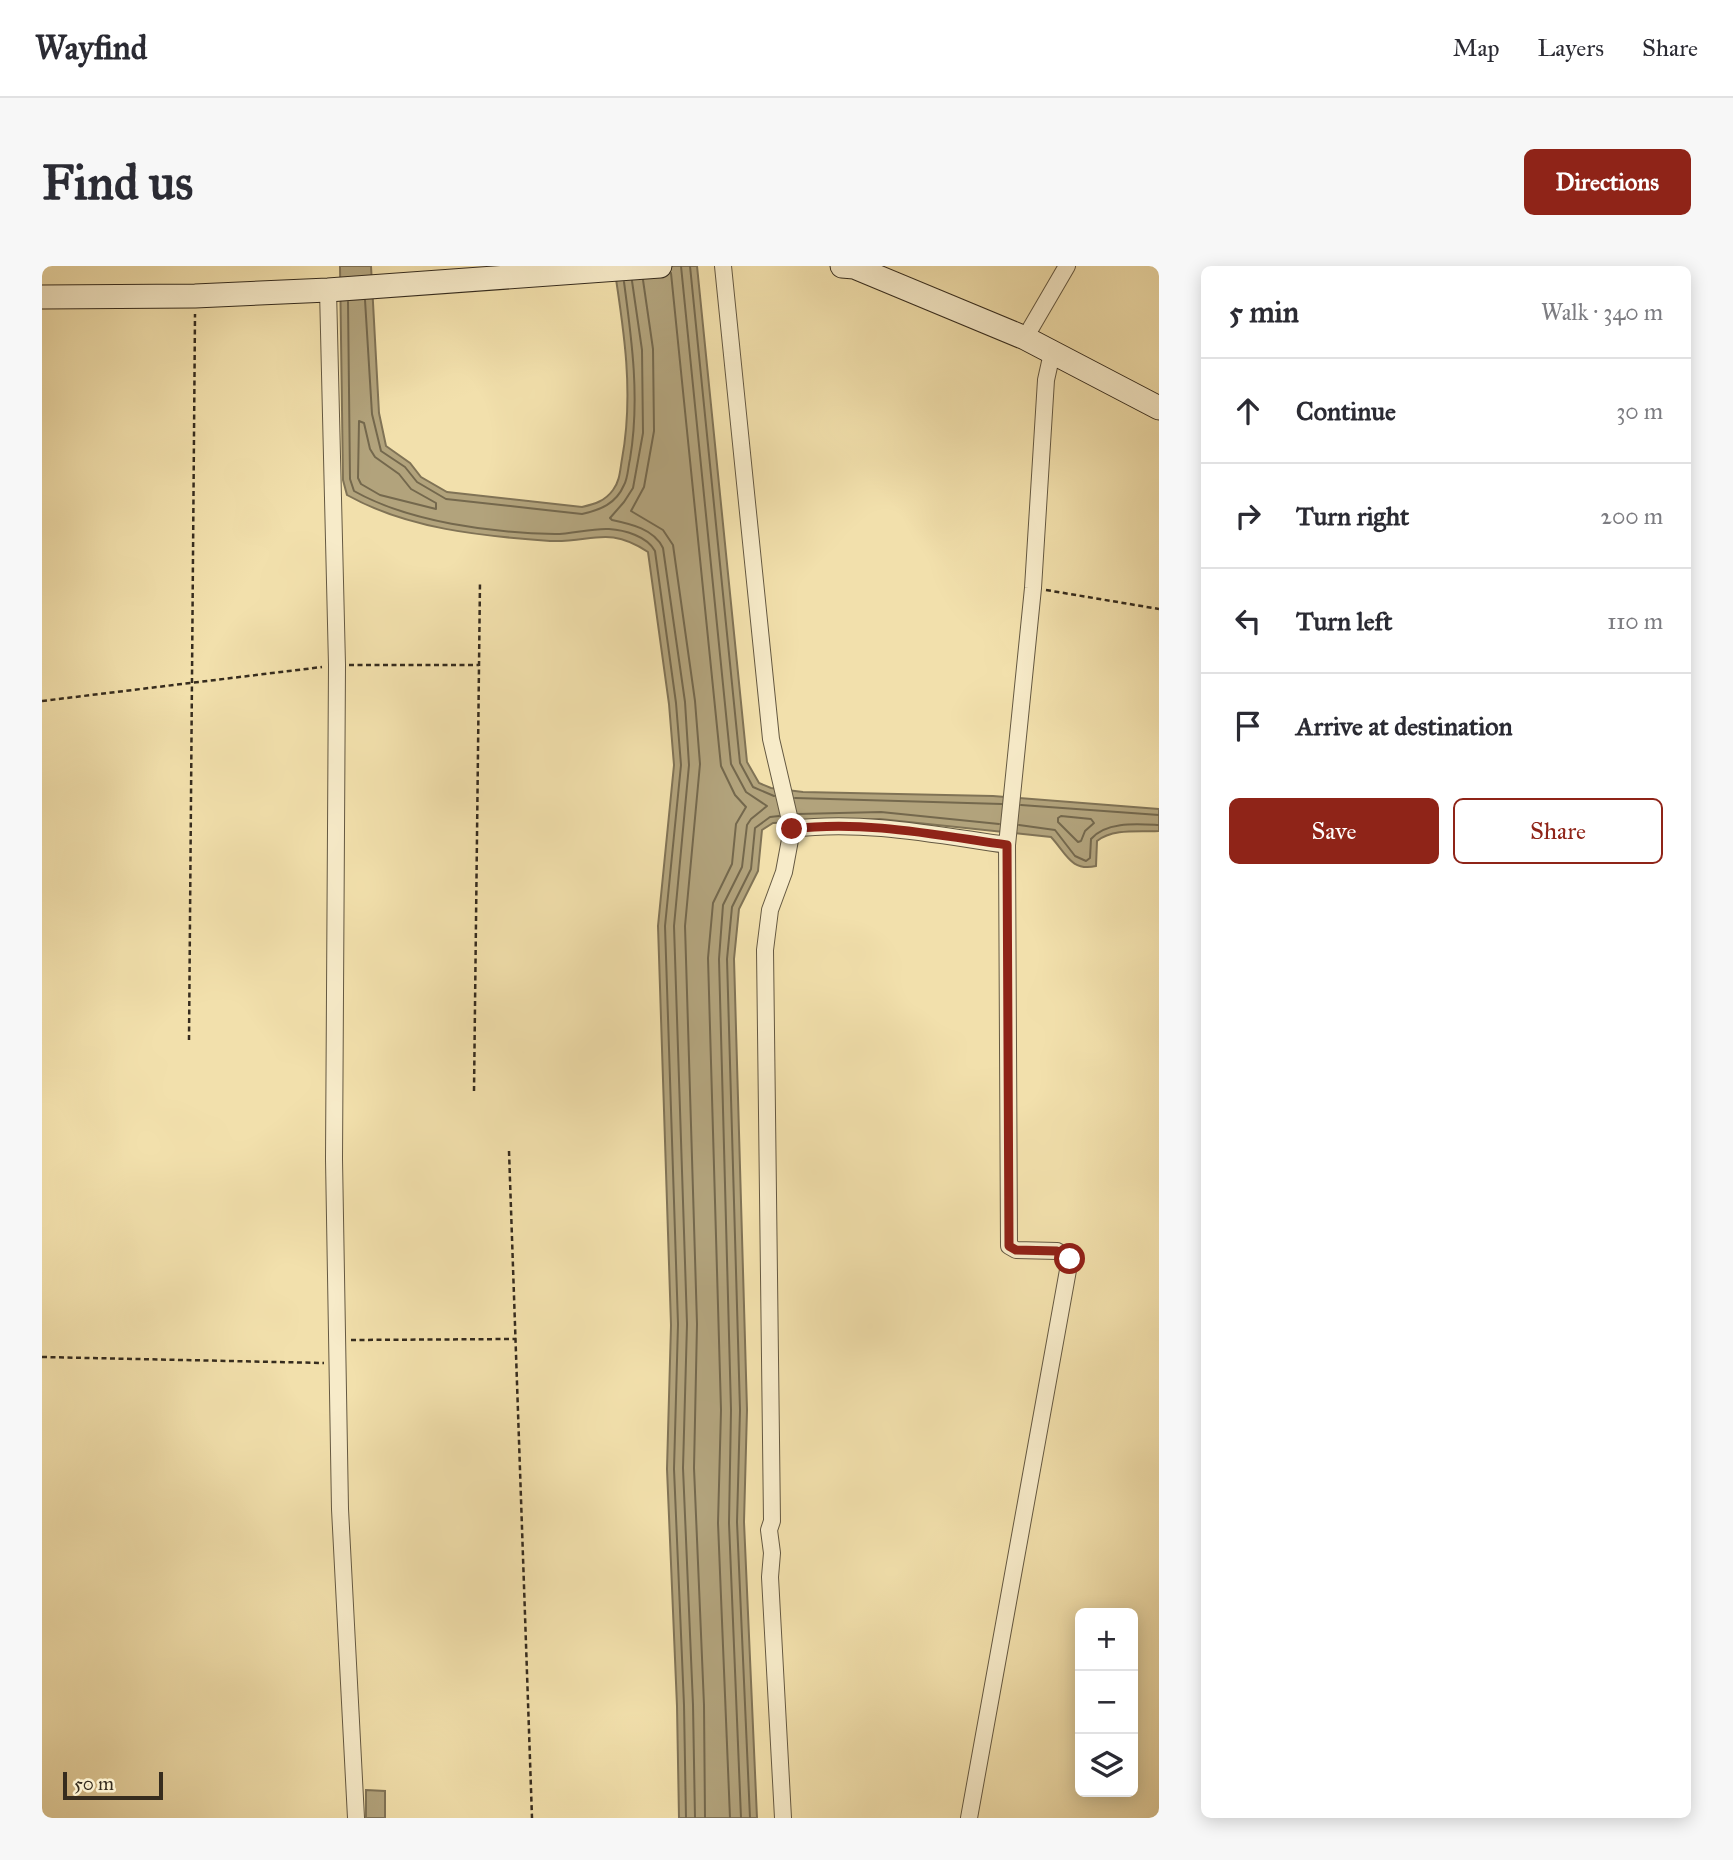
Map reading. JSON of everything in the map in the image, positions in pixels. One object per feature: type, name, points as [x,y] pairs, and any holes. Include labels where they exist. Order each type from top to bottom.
[{"type":"street","points":[[42,297],[195,296],[660,266]]},
{"type":"street","points":[[723,266],[771,739],[792,829],[784,872],[770,911],[765,950],[772,1521],[769,1530],[783,1818]]},
{"type":"street","points":[[842,266],[854,267],[1025,338],[1159,408]]},
{"type":"street","points":[[1025,338],[1067,266]]},
{"type":"street","points":[[328,289],[337,665],[334,1159],[340,1509],[356,1818]]},
{"type":"street","points":[[968,1818],[1070,1259],[1057,1251],[1016,1250],[1009,1246],[1007,845],[1033,588],[1046,380],[1052,353]]},
{"type":"street","points":[[792,829],[887,828],[1007,845]]},
{"type":"path","points":[[189,1040],[195,296]]},
{"type":"path","points":[[474,1091],[480,581]]},
{"type":"path","points":[[1033,588],[1159,609]]},
{"type":"path","points":[[42,701],[337,665],[479,665]]},
{"type":"path","points":[[509,1151],[532,1818]]},
{"type":"path","points":[[337,1340],[516,1339]]},
{"type":"path","points":[[42,1357],[338,1363]]},
{"type":"water","points":[[340,266],[371,266],[379,413],[386,446],[410,463],[421,477],[447,492],[582,507],[603,499],[615,487],[626,435],[626,362],[614,266],[697,266],[747,762],[759,783],[771,788],[803,792],[993,796],[1159,809],[1159,831],[1127,832],[1103,837],[1097,841],[1096,866],[1088,867],[1070,860],[1051,837],[880,819],[773,823],[762,830],[758,871],[739,909],[734,959],[747,1410],[744,1522],[757,1818],[679,1818],[667,1469],[671,1325],[658,926],[674,765],[669,704],[648,552],[634,544],[610,537],[550,541],[446,529],[395,516],[347,495],[343,480]]},
{"type":"water","points":[[366,1790],[385,1791],[385,1818],[366,1818]]},
{"type":"route","points":[[792,829],[887,828],[1007,845],[1009,1246],[1016,1250],[1057,1251],[1070,1259]]}]
